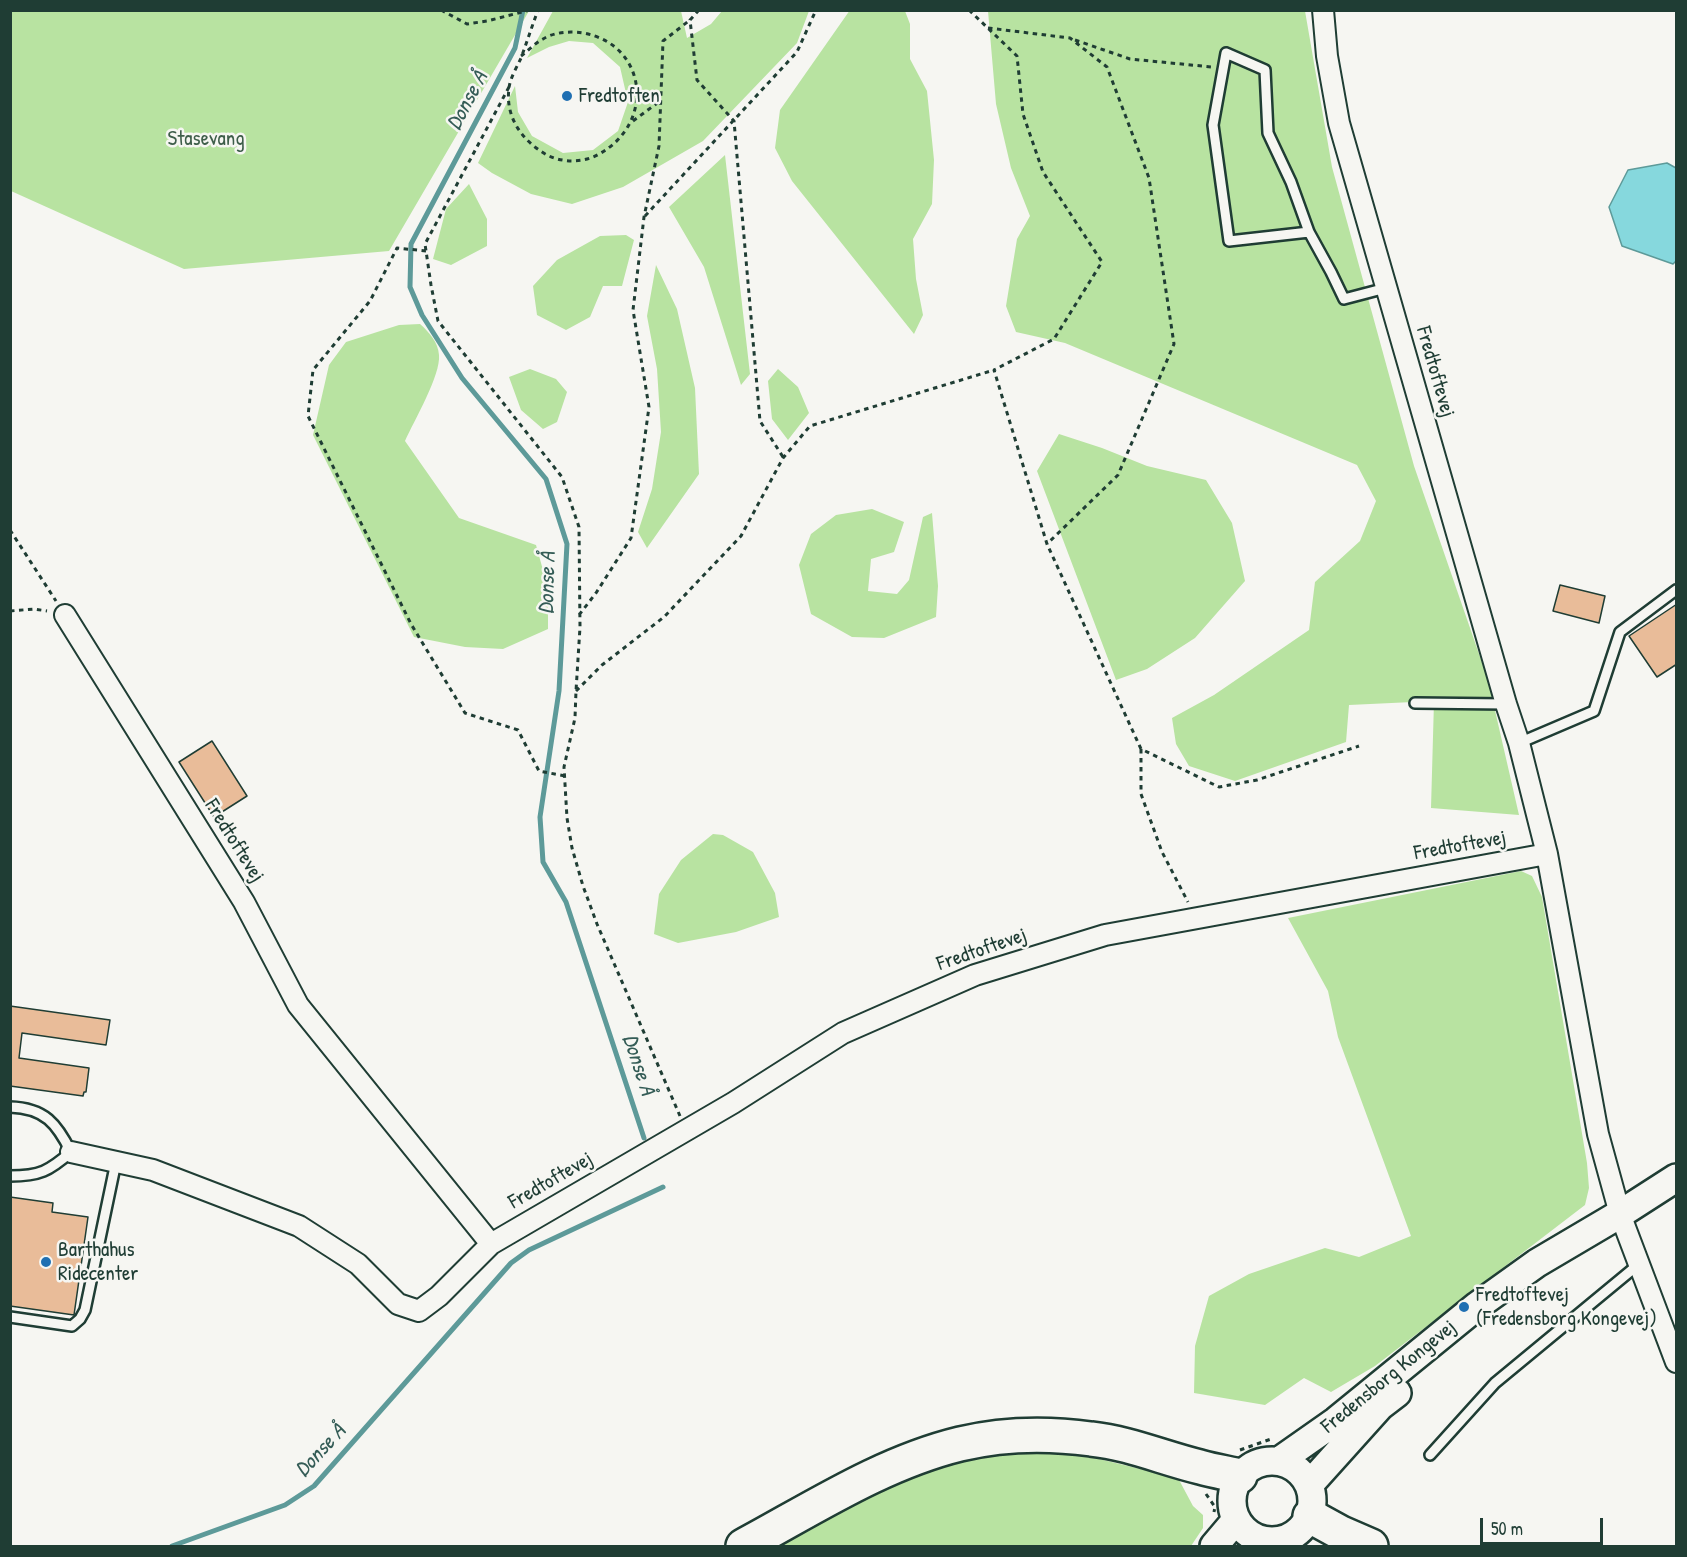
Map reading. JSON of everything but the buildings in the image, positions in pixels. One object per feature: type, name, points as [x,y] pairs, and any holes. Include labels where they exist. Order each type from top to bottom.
[{"type":"highway","points":[[743,1546],[880,1473],[919,1457],[960,1444],[1009,1437],[1048,1435],[1092,1439],[1135,1447],[1199,1467],[1240,1476]]},
{"type":"highway","points":[[1309,1500],[1341,1533],[1371,1546]]},
{"type":"street","name":"Fredtoftevej","points":[[1323,10],[1326,56],[1339,123],[1519,743],[1547,854],[1598,1134],[1620,1214],[1677,1362]]},
{"type":"street","name":"Fredtoftevej","points":[[64,615],[244,902],[298,1005],[491,1244]]},
{"type":"street","name":"Fredtoftevej","points":[[71,1152],[153,1170],[299,1226],[358,1263],[398,1304],[419,1311],[439,1296],[491,1244],[686,1131],[843,1033],[975,975],[1105,935],[1547,854]]},
{"type":"street","name":"Fredensborg Kongevej","points":[[1279,1461],[1336,1421],[1477,1306],[1537,1263],[1677,1178]]},
{"type":"street","name":"Fredensborg Kongevej","points":[[1309,1500],[1380,1406],[1620,1214]]},
{"type":"street","points":[[1279,1461],[1292,1466],[1302,1474],[1309,1500],[1303,1527],[1293,1535],[1281,1540],[1249,1542],[1232,1509],[1235,1486],[1240,1476],[1258,1463],[1279,1461]]},
{"type":"street","points":[[1214,1546],[1236,1520]]},
{"type":"lane","points":[[1309,232],[1229,241],[1213,125],[1226,53],[1265,70],[1268,133],[1291,182],[1309,232],[1344,299],[1386,288]]},
{"type":"lane","points":[[1519,743],[1594,711],[1620,632],[1677,590]]},
{"type":"lane","points":[[1415,703],[1506,704]]},
{"type":"lane","points":[[10,1107],[20,1107],[46,1116],[59,1129],[71,1152],[52,1168],[30,1176],[10,1176]]},
{"type":"lane","points":[[10,1317],[72,1326],[80,1319],[86,1310],[116,1162]]},
{"type":"lane","points":[[1430,1455],[1496,1383],[1639,1264]]},
{"type":"path","points":[[441,10],[467,24],[530,10]]},
{"type":"path","points":[[538,10],[509,87],[425,244],[438,321],[562,477],[579,527],[576,691],[574,718],[564,767],[567,818],[572,848],[597,924],[686,1131]]},
{"type":"path","points":[[579,615],[631,538],[649,407],[633,310],[644,217],[659,146],[663,41],[699,10]]},
{"type":"path","points":[[644,217],[797,52],[816,10]]},
{"type":"path","points":[[576,691],[602,665],[664,616],[741,537],[783,458],[810,426],[994,370],[1054,339],[1102,262],[1043,172],[1023,114],[1017,56],[969,10]]},
{"type":"path","points":[[690,20],[697,80],[734,121],[760,421],[783,458]]},
{"type":"path","points":[[987,27],[1070,38],[1130,59],[1223,68]]},
{"type":"path","points":[[521,57],[543,38],[569,31],[597,36],[621,53],[634,75],[638,98],[632,122]]},
{"type":"path","points":[[1047,544],[1118,475],[1174,344],[1149,178],[1107,67],[1070,38]]},
{"type":"path","points":[[509,87],[510,110],[515,126],[532,147],[552,158],[573,161],[592,158],[614,146],[632,122],[660,101]]},
{"type":"path","points":[[426,251],[397,248],[370,301],[314,370],[308,416],[411,624],[465,713],[518,730],[539,771],[565,776]]},
{"type":"path","points":[[994,370],[1047,544],[1141,750],[1141,794],[1162,852],[1197,918]]},
{"type":"path","points":[[10,530],[64,615]]},
{"type":"path","points":[[10,611],[34,609],[64,615]]},
{"type":"path","points":[[1141,750],[1219,787],[1257,780],[1359,746]]},
{"type":"green space","name":"Stasevang","points":[[11,10],[529,11],[389,251],[184,269],[11,191]]},
{"type":"green space","points":[[850,10],[905,11],[910,24],[910,59],[927,91],[934,160],[932,204],[913,239],[916,279],[923,315],[914,334],[792,181],[775,148],[780,110]]},
{"type":"green space","points":[[553,11],[681,11],[687,38],[711,24],[722,11],[809,11],[797,43],[703,141],[623,187],[572,204],[531,194],[478,163],[515,86],[518,112],[532,136],[563,153],[593,150],[618,131],[628,102],[620,67],[593,43],[569,41],[549,47],[527,58]]},
{"type":"green space","points":[[988,11],[1305,11],[1332,167],[1414,466],[1488,680],[1519,815],[1431,808],[1434,701],[1349,705],[1346,742],[1235,781],[1189,766],[1176,744],[1172,718],[1214,695],[1309,630],[1315,582],[1360,541],[1376,501],[1357,465],[1065,343],[1016,332],[1006,306],[1017,239],[1030,216],[1011,168],[996,104]]},
{"type":"green space","points":[[725,155],[750,374],[741,385],[704,267],[669,207]]},
{"type":"green space","points":[[469,184],[487,219],[487,246],[451,265],[433,259],[446,209]]},
{"type":"green space","points":[[626,235],[634,240],[622,286],[603,286],[590,317],[566,330],[537,315],[533,286],[557,260],[600,236]]},
{"type":"green space","points":[[656,265],[677,309],[695,388],[699,474],[647,548],[638,532],[652,489],[661,432],[657,369],[647,316]]},
{"type":"green space","points":[[420,324],[435,342],[439,355],[438,364],[426,398],[405,441],[459,518],[536,545],[548,588],[548,629],[503,649],[465,647],[414,637],[313,435],[329,365],[346,342],[399,325]]},
{"type":"green space","points":[[530,369],[556,379],[567,392],[557,422],[543,429],[521,410],[509,377]]},
{"type":"green space","points":[[778,369],[798,387],[809,413],[788,440],[772,419],[768,381]]},
{"type":"green space","points":[[1059,434],[1147,466],[1206,480],[1232,523],[1245,581],[1195,638],[1147,669],[1116,680],[1037,471]]},
{"type":"green space","points":[[872,509],[904,522],[894,552],[871,559],[868,591],[897,594],[909,580],[923,517],[932,513],[938,586],[936,617],[884,638],[852,637],[811,614],[799,565],[811,534],[836,515]]},
{"type":"green space","points":[[713,834],[723,835],[753,852],[775,893],[779,917],[736,932],[678,943],[654,934],[659,894],[681,860]]},
{"type":"green space","points":[[1521,871],[1532,876],[1542,897],[1587,1163],[1589,1188],[1585,1205],[1375,1366],[1331,1392],[1304,1378],[1265,1405],[1194,1393],[1195,1346],[1209,1296],[1249,1274],[1325,1248],[1359,1257],[1411,1236],[1338,1037],[1328,991],[1288,918]]},
{"type":"green space","points":[[1016,1449],[1070,1452],[1178,1478],[1193,1506],[1203,1515],[1203,1528],[1191,1546],[763,1546],[906,1478],[951,1461]]},
{"type":"water","points":[[1667,163],[1676,168],[1676,261],[1673,264],[1622,246],[1609,207],[1628,170]]},
{"type":"waterway","name":"Donse Å","points":[[523,10],[515,48],[411,244],[410,287],[422,315],[462,378],[546,479],[567,544],[559,691],[540,817],[543,862],[566,902],[644,1138]]},
{"type":"waterway","name":"Donse Å","points":[[172,1546],[285,1505],[314,1486],[511,1263],[529,1250],[663,1187]]},
{"type":"place","name":"Fredtoften","points":[[567,96]]},
{"type":"place","name":"Barthahus Ridecenter","points":[[46,1262]]},
{"type":"place","name":"Fredtoftevej (Fredensborg Kongevej)","points":[[1464,1307]]}]
